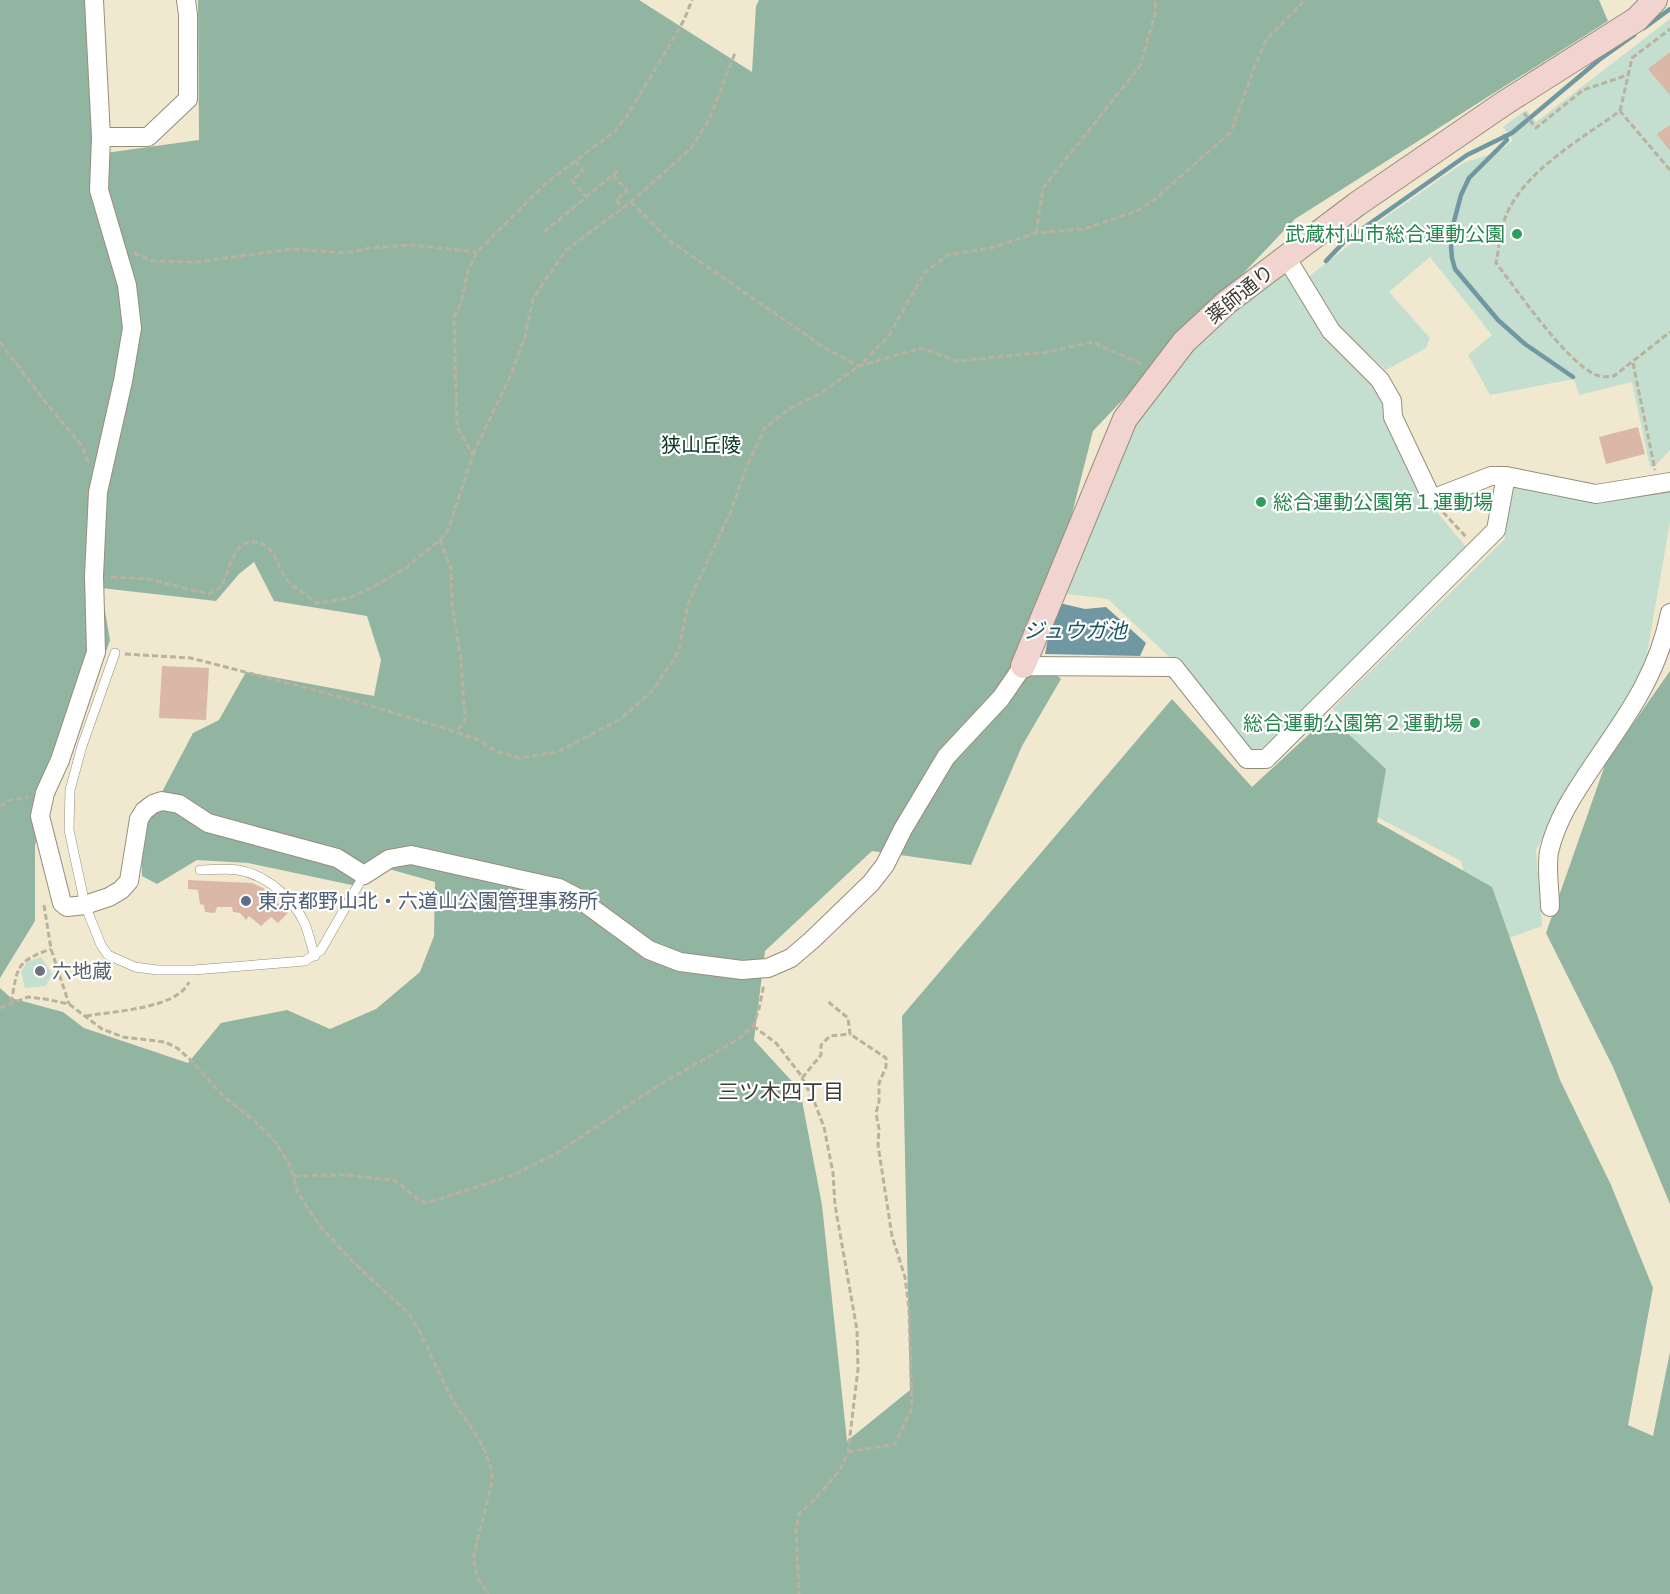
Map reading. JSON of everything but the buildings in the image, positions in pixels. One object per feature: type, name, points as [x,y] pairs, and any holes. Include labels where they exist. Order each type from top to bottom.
[{"type":"street","points":[[94,0],[101,137],[99,190],[127,285],[132,328],[123,381],[98,492],[94,576],[96,652],[60,760],[45,793],[40,816],[62,903],[67,907],[85,905],[109,897],[121,890],[129,881],[138,819],[153,804],[162,801],[179,804],[208,823],[337,858],[364,875],[389,859],[411,855],[559,888],[578,898],[649,950],[680,962],[742,970],[768,968],[791,958],[871,883],[885,865],[903,829],[946,757],[1001,698],[1023,666],[1174,667],[1246,759],[1266,759],[1496,530],[1506,476]]},
{"type":"street","points":[[101,137],[148,136],[188,99],[186,0]]},
{"type":"street","name":"薬師通り","points":[[1023,666],[1125,419],[1184,342],[1227,302],[1357,204],[1503,104],[1637,19],[1655,0]]},
{"type":"street","points":[[1286,257],[1331,331],[1380,380],[1392,401],[1393,417],[1432,499],[1491,476],[1506,476],[1596,494],[1664,484]]},
{"type":"street","points":[[1550,907],[1549,854],[1557,825],[1640,695],[1657,661],[1670,613]]},
{"type":"lane","points":[[115,653],[82,746],[70,790],[69,830],[85,905],[101,945],[108,955],[135,967],[157,970],[194,970],[305,961],[315,956],[325,944],[364,875]]},
{"type":"lane","points":[[200,870],[237,870],[257,875],[271,883],[296,908],[305,925],[315,956]]},
{"type":"path","points":[[473,454],[457,427],[454,318],[462,299],[468,271],[477,252],[545,184],[616,130],[627,116],[684,20],[692,0]]},
{"type":"path","points":[[1036,233],[1043,188],[1140,66],[1156,11],[1155,0]]},
{"type":"path","points":[[115,653],[190,658],[345,698],[456,732],[476,739],[496,751],[519,758],[557,752],[619,720],[653,690],[679,651],[688,603],[764,429],[789,409],[819,394],[859,366],[888,337],[925,272],[948,255],[991,248],[1036,233],[1084,229],[1137,211],[1155,199],[1231,132],[1266,40],[1305,0]]},
{"type":"path","points":[[1670,29],[1632,58],[1620,111],[1534,174],[1517,194],[1503,222],[1496,263],[1560,345],[1589,371],[1598,375],[1614,376],[1670,332]]},
{"type":"path","points":[[94,576],[148,579],[208,594],[220,588],[230,563],[240,548],[248,542],[261,544],[277,559],[286,579],[317,603],[349,598],[407,567],[440,540],[448,530],[473,454],[509,379],[521,347],[533,298],[566,250],[631,202],[692,148],[709,120],[735,53]]},
{"type":"path","points":[[1522,112],[1536,128],[1583,90],[1628,75]]},
{"type":"path","points":[[1620,111],[1670,170]]},
{"type":"path","points":[[575,161],[583,171],[572,180],[586,197]]},
{"type":"path","points":[[544,232],[619,170]]},
{"type":"path","points":[[613,175],[627,191],[616,200],[623,208]]},
{"type":"path","points":[[631,202],[669,241],[825,348],[859,366],[921,348],[957,361],[1047,352],[1092,342],[1159,373]]},
{"type":"path","points":[[115,240],[132,252],[153,261],[196,262],[292,249],[346,253],[370,248],[412,245],[477,252]]},
{"type":"path","points":[[0,342],[82,446],[98,492]]},
{"type":"path","points":[[1633,363],[1664,484]]},
{"type":"path","points":[[1432,499],[1467,538]]},
{"type":"path","points":[[440,540],[451,569],[452,602],[461,661],[465,721],[456,732]]},
{"type":"path","points":[[0,807],[10,801],[45,793]]},
{"type":"path","points":[[11,1003],[18,969],[25,960],[51,949]]},
{"type":"path","points":[[294,1176],[343,1174],[394,1180],[402,1184],[418,1199],[428,1203],[513,1175],[557,1153],[656,1088],[737,1040],[753,1026],[768,968]]},
{"type":"path","points":[[86,1016],[162,1003],[186,988],[194,970]]},
{"type":"path","points":[[0,1008],[28,997],[69,1004],[96,1026],[116,1034],[160,1041],[177,1048],[232,1105],[257,1123],[283,1151],[294,1176],[298,1193],[319,1225],[351,1260],[410,1315],[450,1396],[484,1452],[492,1474],[492,1482],[472,1558],[477,1576],[488,1594]]},
{"type":"path","points":[[826,1000],[848,1018],[850,1034]]},
{"type":"path","points":[[753,1026],[776,1043],[802,1078],[824,1127],[833,1173],[835,1206],[857,1330],[858,1369],[848,1452],[840,1470],[799,1514],[795,1530],[799,1594]]},
{"type":"path","points":[[802,1078],[821,1055],[821,1046],[830,1036],[850,1034],[886,1058],[886,1067],[879,1083],[879,1102],[876,1113],[879,1129],[878,1145],[892,1236],[905,1278],[909,1309],[912,1408],[895,1444],[848,1452]]},
{"type":"green space","name":"狭山丘陵","points":[[0,0],[86,0],[98,154],[199,140],[198,0],[639,0],[752,72],[756,6],[759,0],[1599,0],[1608,21],[1295,219],[1093,431],[1036,656],[1061,679],[1022,746],[971,865],[872,851],[765,951],[754,1040],[800,1090],[822,1205],[847,1441],[910,1390],[902,1016],[1172,699],[1252,787],[1329,716],[1386,769],[1377,822],[1492,887],[1560,1080],[1611,1185],[1653,1288],[1628,1425],[1653,1436],[1670,1352],[1670,1594],[0,1594],[0,988],[11,998],[63,1012],[84,1028],[188,1063],[221,1023],[287,1010],[330,1029],[376,1009],[420,972],[434,936],[435,882],[389,869],[361,887],[248,863],[197,860],[157,884],[142,876],[141,832],[193,733],[219,720],[246,672],[374,696],[381,660],[367,616],[274,601],[254,562],[239,574],[216,601],[101,588],[110,640],[35,845],[35,921],[0,978]]},
{"type":"green space","name":"武蔵村山市総合運動公園","points":[[1670,19],[1670,450],[1654,467],[1650,467],[1632,382],[1579,395],[1574,379],[1490,395],[1468,355],[1492,335],[1430,257],[1389,292],[1430,338],[1426,348],[1386,370],[1338,327],[1307,278],[1383,219],[1463,163],[1498,152],[1513,140],[1503,127],[1526,110],[1536,122]]},
{"type":"green space","name":"総合運動公園第１運動場","points":[[1280,253],[1376,382],[1420,492],[1467,548],[1264,754],[1249,753],[1178,665],[1108,599],[1067,594],[1088,511],[1130,427],[1178,349]]},
{"type":"green space","name":"総合運動公園第２運動場","points":[[1506,484],[1670,488],[1670,522],[1645,665],[1536,850],[1542,926],[1482,948],[1461,861],[1356,806],[1346,737],[1333,708],[1505,539]]},
{"type":"green space","points":[[1670,671],[1670,1204],[1613,1067],[1546,933],[1606,762]]},
{"type":"green space","points":[[41,957],[52,974],[46,986],[25,988],[21,972],[27,962]]},
{"type":"water","name":"ジュウガ池","points":[[1055,602],[1085,609],[1106,607],[1146,643],[1140,656],[1045,654]]},
{"type":"waterway","points":[[1644,28],[1670,9]]},
{"type":"waterway","points":[[1326,261],[1345,241],[1467,155],[1512,133],[1599,60],[1634,35]]},
{"type":"waterway","points":[[1505,136],[1507,140],[1469,178],[1461,195],[1453,225],[1451,247],[1455,269],[1498,320],[1525,344],[1573,377]]},
{"type":"place","name":"武蔵村山市総合運動公園","points":[[1517,234]]},
{"type":"place","name":"総合運動公園第１運動場","points":[[1261,502]]},
{"type":"place","name":"総合運動公園第２運動場","points":[[1475,723]]},
{"type":"place","name":"東京都野山北・六道山公園管理事務所","points":[[246,901]]},
{"type":"place","name":"六地蔵","points":[[40,971]]},
{"type":"district","name":"三ツ木四丁目","points":[[781,1092]]}]
